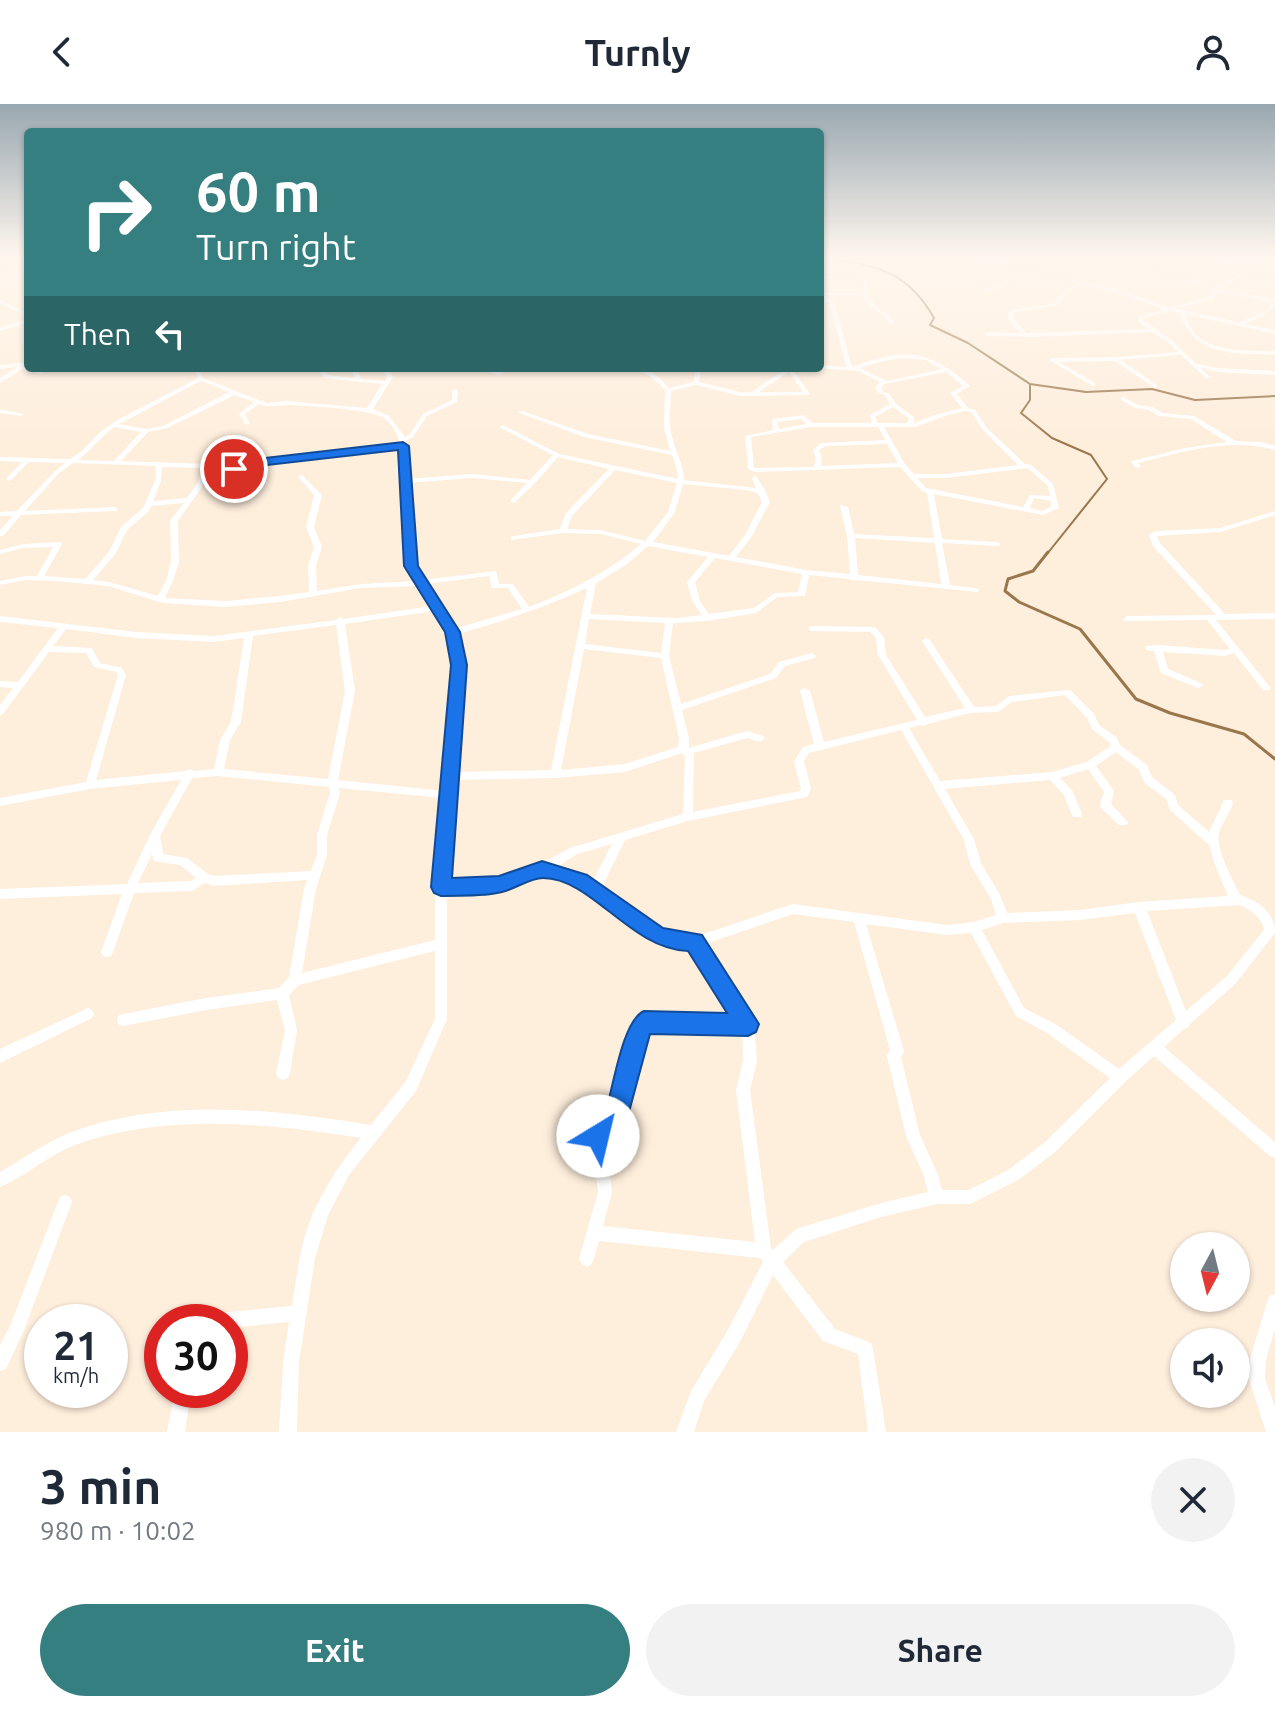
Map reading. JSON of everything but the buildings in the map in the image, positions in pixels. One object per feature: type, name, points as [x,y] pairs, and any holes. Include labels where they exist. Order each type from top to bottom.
[{"type":"street","points":[[836,321],[852,367],[883,383]]},
{"type":"street","points":[[1013,321],[1024,334]]},
{"type":"street","points":[[1140,321],[1183,353],[1207,377]]},
{"type":"street","points":[[1186,321],[1191,333],[1210,347],[1224,351],[1275,353]]},
{"type":"street","points":[[1224,321],[1275,332]]},
{"type":"street","points":[[1239,324],[1246,321]]},
{"type":"street","points":[[988,334],[1155,330]]},
{"type":"street","points":[[1093,384],[1052,360],[1116,359],[1183,353]]},
{"type":"street","points":[[824,367],[852,367],[916,355],[932,359],[967,386],[953,393],[966,409]]},
{"type":"street","points":[[1116,359],[1155,386]]},
{"type":"street","points":[[1192,361],[1216,370],[1275,373]]},
{"type":"street","points":[[0,367],[24,365]]},
{"type":"street","points":[[0,381],[24,366]]},
{"type":"street","points":[[910,425],[912,418],[907,411],[892,405],[887,394],[880,393],[879,386],[947,370]]},
{"type":"street","points":[[196,372],[201,379],[266,405],[286,403],[369,410],[387,417],[403,443],[403,481],[411,566],[452,632],[459,665],[441,887],[441,1019],[411,1086],[344,1170],[321,1212],[307,1258],[291,1362],[288,1432]]},
{"type":"street","points":[[323,372],[326,377],[387,383]]},
{"type":"street","points":[[354,372],[355,379]]},
{"type":"street","points":[[369,410],[387,383],[389,372]]},
{"type":"street","points":[[452,632],[503,620],[592,584],[617,570],[660,528],[681,482],[668,437],[668,390],[647,372]]},
{"type":"street","points":[[696,383],[699,372]]},
{"type":"street","points":[[747,395],[785,372]]},
{"type":"street","points":[[668,390],[696,383],[747,395],[807,394],[793,372]]},
{"type":"street","points":[[0,534],[56,473],[113,425],[201,379]]},
{"type":"street","points":[[321,380],[355,379]]},
{"type":"street","points":[[244,488],[234,469],[238,465],[403,443],[425,415],[455,401],[455,391]]},
{"type":"street","points":[[113,425],[146,431],[165,427],[235,392]]},
{"type":"street","points":[[1123,399],[1137,407],[1151,408],[1161,415],[1192,417],[1236,444]]},
{"type":"street","points":[[247,423],[242,414],[259,401]]},
{"type":"street","points":[[892,405],[872,416],[902,465],[924,490],[1027,507],[1043,513],[1052,512],[1055,508],[1051,485],[1033,469],[1023,466],[946,476],[913,476]]},
{"type":"street","points":[[731,558],[748,536],[766,502],[756,474],[751,469],[746,437],[776,429],[811,425],[910,425],[929,421],[941,413],[966,409],[973,411],[985,429],[1023,466]]},
{"type":"street","points":[[0,411],[21,414]]},
{"type":"street","points":[[520,412],[576,434],[675,454]]},
{"type":"street","points":[[503,427],[557,455],[681,482],[763,492]]},
{"type":"street","points":[[116,463],[146,431]]},
{"type":"street","points":[[817,469],[819,458],[816,450],[823,444],[887,442]]},
{"type":"street","points":[[1138,467],[1134,462],[1236,444],[1262,443],[1275,448]]},
{"type":"street","points":[[514,501],[557,455]]},
{"type":"street","points":[[0,459],[69,464],[206,466],[194,498],[148,504]]},
{"type":"street","points":[[9,479],[26,461]]},
{"type":"street","points":[[87,582],[112,553],[124,529],[148,504],[158,481],[159,465]]},
{"type":"street","points":[[746,488],[756,474],[902,465]]},
{"type":"street","points":[[563,531],[569,515],[613,468]]},
{"type":"street","points":[[403,481],[473,476],[533,482]]},
{"type":"street","points":[[301,477],[318,495],[310,527],[318,547],[312,566],[313,593]]},
{"type":"street","points":[[930,492],[946,587]]},
{"type":"street","points":[[1027,507],[1032,496],[1054,499]]},
{"type":"street","points":[[160,599],[172,578],[178,556],[174,521],[189,500]]},
{"type":"street","points":[[844,507],[851,536],[854,579]]},
{"type":"street","points":[[0,514],[114,509]]},
{"type":"street","points":[[1222,616],[1156,544],[1153,535],[1221,530],[1275,513]]},
{"type":"street","points":[[514,538],[563,531],[601,532],[806,572],[975,590]]},
{"type":"street","points":[[851,536],[997,544]]},
{"type":"street","points":[[0,552],[23,546],[58,544],[39,579]]},
{"type":"street","points":[[708,618],[696,601],[691,582],[713,555]]},
{"type":"street","points":[[586,616],[669,621],[756,610],[775,595],[802,594],[806,572]]},
{"type":"street","points":[[0,583],[39,579],[87,582],[109,584],[160,599],[240,603],[361,586],[423,583],[493,573],[495,586],[510,586],[527,610]]},
{"type":"street","points":[[555,774],[592,584]]},
{"type":"street","points":[[0,619],[136,635],[214,639],[439,608]]},
{"type":"street","points":[[1209,617],[1266,688]]},
{"type":"street","points":[[1127,619],[1274,617]]},
{"type":"street","points":[[295,980],[303,919],[322,855],[322,835],[335,793],[333,781],[350,691],[340,620]]},
{"type":"street","points":[[669,621],[665,656],[686,750],[688,817]]},
{"type":"street","points":[[0,712],[64,626]]},
{"type":"street","points":[[812,628],[872,629],[880,637],[882,655],[924,723]]},
{"type":"street","points":[[218,772],[225,740],[236,722],[249,635]]},
{"type":"street","points":[[926,641],[970,710]]},
{"type":"street","points":[[579,646],[665,656]]},
{"type":"street","points":[[1198,685],[1164,671],[1154,648],[1225,653],[1235,650]]},
{"type":"street","points":[[46,649],[89,650],[97,665],[119,670],[122,675],[90,785]]},
{"type":"street","points":[[676,709],[773,676],[782,664],[812,656]]},
{"type":"street","points":[[0,684],[18,685]]},
{"type":"street","points":[[805,691],[820,747]]},
{"type":"street","points":[[441,887],[499,884],[542,870],[574,851],[688,817],[803,794],[806,789],[799,761],[806,750],[970,710],[998,709],[1009,699],[1067,692],[1091,716],[1095,727],[1143,768],[1148,779],[1171,798],[1174,807],[1212,842],[1236,900]]},
{"type":"street","points":[[904,728],[969,839],[976,864],[996,898],[1003,918]]},
{"type":"street","points":[[449,776],[555,774],[625,768],[747,734],[760,738]]},
{"type":"street","points":[[940,785],[1052,776],[1090,765],[1116,747]]},
{"type":"street","points":[[1090,765],[1109,791],[1105,805],[1123,822]]},
{"type":"street","points":[[0,802],[90,785],[218,772],[333,781],[448,795]]},
{"type":"street","points":[[107,952],[129,891],[190,773]]},
{"type":"street","points":[[1052,776],[1068,793],[1077,814]]},
{"type":"street","points":[[1212,842],[1228,803]]},
{"type":"street","points":[[155,836],[158,858],[183,861],[204,878],[214,881],[316,875]]},
{"type":"street","points":[[594,891],[620,839]]},
{"type":"street","points":[[542,870],[580,881],[656,935],[675,941],[694,942],[793,909],[947,930],[974,927],[1003,918],[1080,915],[1236,900],[1246,901],[1268,918],[1270,931],[1231,980],[1120,1077],[1050,1147],[1013,1175],[970,1197],[937,1197],[881,1210],[799,1236],[767,1257],[735,1334],[697,1397],[685,1432]]},
{"type":"street","points":[[0,894],[129,891],[192,886],[204,878]]},
{"type":"street","points":[[1139,907],[1184,1023]]},
{"type":"street","points":[[859,919],[897,1051],[894,1056],[913,1136],[931,1175],[937,1197]]},
{"type":"street","points":[[974,927],[1020,1012],[1052,1029],[1120,1077]]},
{"type":"street","points":[[694,942],[748,1024],[750,1061],[743,1090],[767,1257],[829,1335],[865,1349],[877,1432]]},
{"type":"street","points":[[123,1020],[282,993],[295,980],[442,944]]},
{"type":"street","points":[[282,993],[291,1030],[283,1073]]},
{"type":"street","points":[[0,1056],[88,1014]]},
{"type":"street","points":[[587,1259],[605,1192],[598,1129],[601,1123],[617,1114],[637,1033],[644,1022],[748,1024]]},
{"type":"street","points":[[1155,1048],[1275,1151]]},
{"type":"street","points":[[0,1180],[70,1140],[134,1123],[244,1118],[305,1121],[374,1133]]},
{"type":"street","points":[[0,1363],[16,1330],[65,1202]]},
{"type":"street","points":[[594,1233],[767,1257]]},
{"type":"street","points":[[1275,1302],[1258,1359],[1257,1379],[1275,1432]]},
{"type":"street","points":[[248,1318],[299,1313]]},
{"type":"street","points":[[176,1432],[180,1408]]},
{"type":"waterway","points":[[932,321],[930,325],[968,343],[1030,384]]},
{"type":"waterway","points":[[1030,384],[1086,392],[1152,389],[1195,400],[1275,396]]},
{"type":"waterway","points":[[1030,384],[1030,400],[1021,413],[1052,438],[1091,455],[1107,479],[1047,554]]},
{"type":"waterway","points":[[1048,552],[1033,571],[1008,579],[1005,591],[1019,602],[1080,629],[1136,699],[1170,713],[1244,734],[1275,759]]},
{"type":"route","points":[[234,469],[238,465],[403,446],[411,566],[452,632],[459,665],[441,887],[499,884],[542,870],[580,881],[656,935],[675,941],[694,942],[748,1024],[644,1022],[637,1033],[617,1114],[601,1123],[598,1136]]}]
